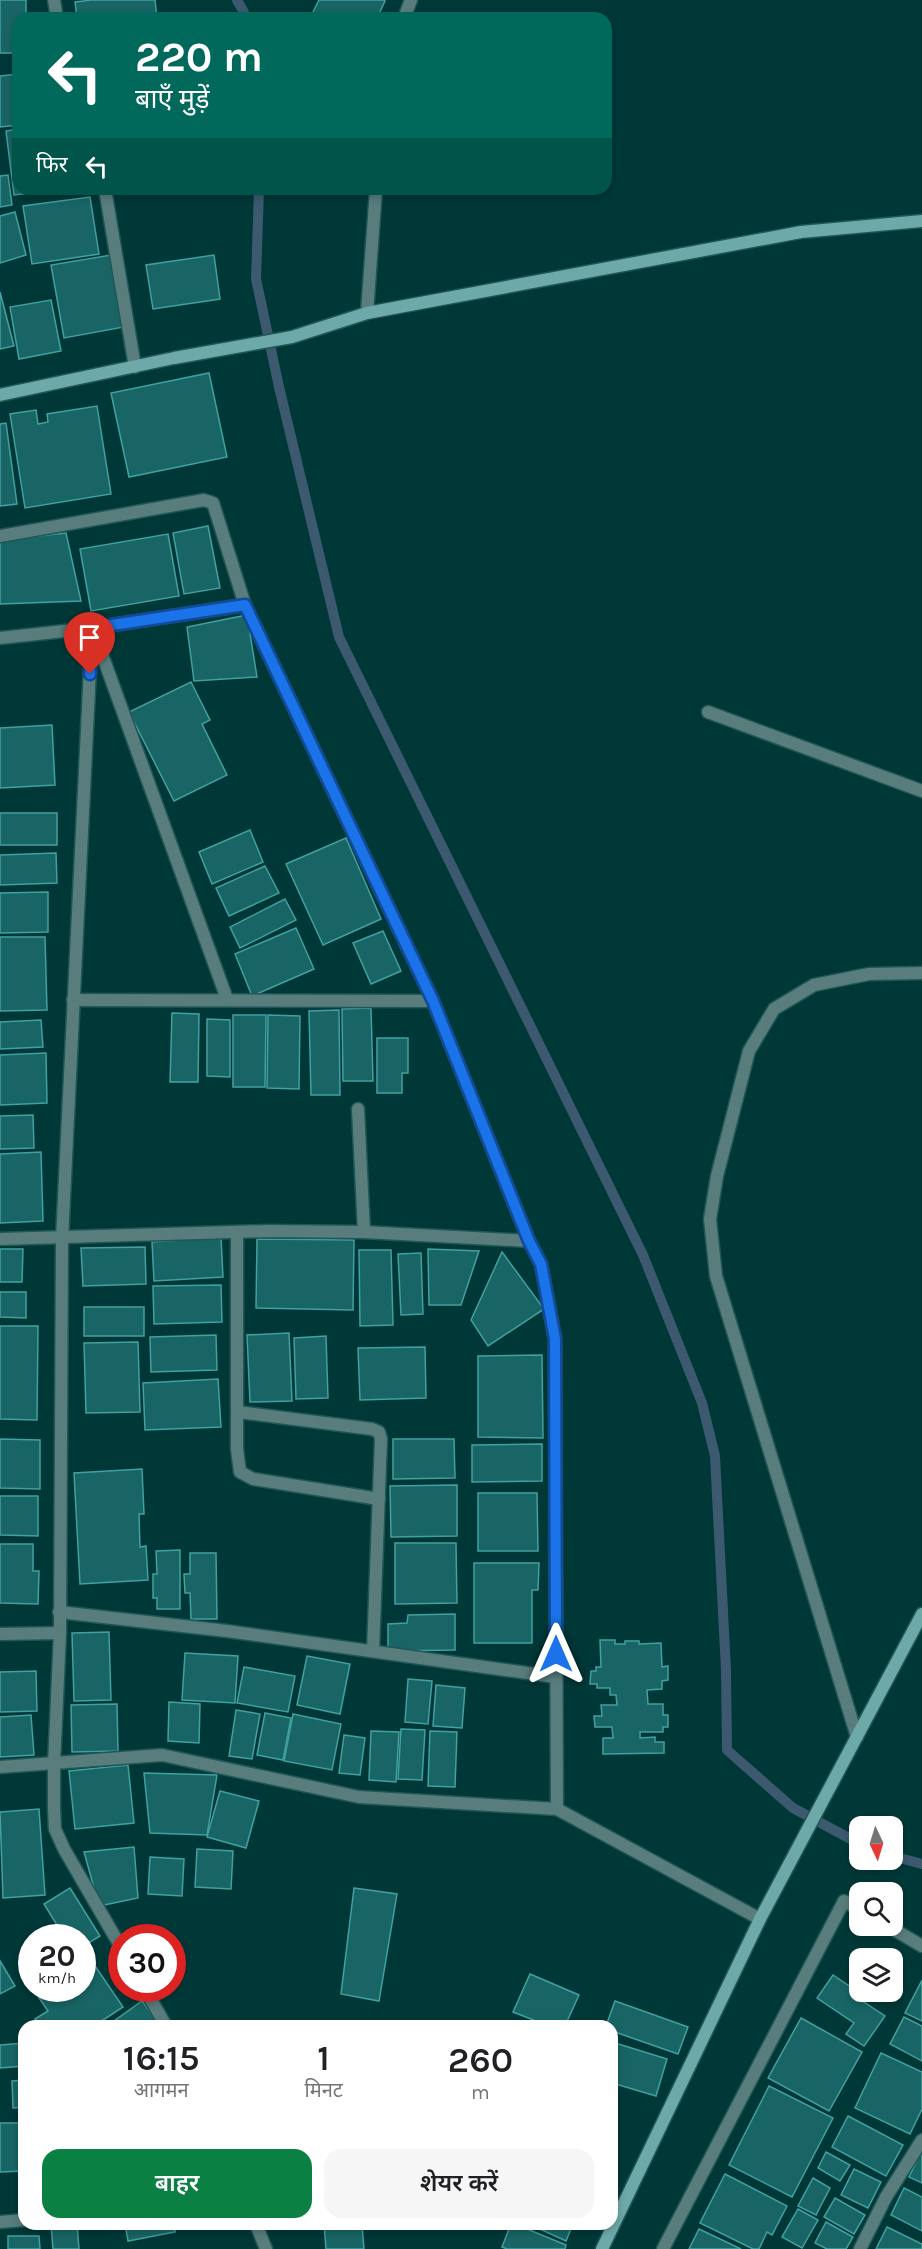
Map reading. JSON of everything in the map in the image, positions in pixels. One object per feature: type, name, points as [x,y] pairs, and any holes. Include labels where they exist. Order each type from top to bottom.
[{"type":"street","points":[[106,195],[135,367]]},
{"type":"street","points":[[367,313],[376,195]]},
{"type":"street","points":[[0,395],[292,337],[367,313],[801,232],[922,221]]},
{"type":"street","points":[[0,536],[204,500],[216,508],[245,605],[433,1001],[529,1241],[541,1264],[555,1339],[557,1809]]},
{"type":"street","points":[[0,638],[92,628],[245,605]]},
{"type":"street","points":[[92,628],[227,999]]},
{"type":"street","points":[[92,628],[62,1239],[60,1633],[54,1764],[55,1829],[64,1849],[108,1925]]},
{"type":"street","points":[[708,712],[922,790]]},
{"type":"street","points":[[857,1737],[716,1276],[710,1219],[717,1176],[749,1051],[774,1009],[814,986],[869,974],[922,973]]},
{"type":"street","points":[[74,1000],[433,1001]]},
{"type":"street","points":[[358,1109],[364,1232]]},
{"type":"street","points":[[0,1239],[62,1239],[237,1232],[364,1232],[529,1241]]},
{"type":"street","points":[[237,1232],[238,1466],[240,1472],[253,1479],[379,1499]]},
{"type":"street","points":[[238,1412],[372,1428],[379,1432],[381,1439],[373,1651]]},
{"type":"street","points":[[59,1612],[373,1651],[556,1677]]},
{"type":"street","points":[[618,2216],[760,1919],[922,1614]]},
{"type":"street","points":[[0,1634],[60,1633]]},
{"type":"street","points":[[0,1767],[162,1755],[358,1797],[557,1809],[760,1919]]},
{"type":"street","points":[[663,2249],[844,1900],[849,1903]]},
{"type":"street","points":[[903,1935],[922,1946]]},
{"type":"street","points":[[152,2002],[163,2020]]},
{"type":"street","points":[[860,2249],[886,2198],[922,2140]]},
{"type":"street","points":[[0,2222],[18,2220]]},
{"type":"street","points":[[258,2230],[266,2249]]},
{"type":"street","points":[[602,2249],[611,2230]]},
{"type":"building","points":[[0,0],[26,0],[26,12],[12,12],[12,53],[0,53]]},
{"type":"building","points":[[155,0],[156,12],[76,12],[75,2]]},
{"type":"building","points":[[319,0],[385,1],[380,12],[313,12]]},
{"type":"building","points":[[12,75],[12,126],[0,127],[0,76]]},
{"type":"building","points":[[12,130],[12,179],[6,131]]},
{"type":"building","points":[[8,175],[12,205],[0,207],[0,176]]},
{"type":"building","points":[[90,197],[99,254],[32,264],[23,206]]},
{"type":"building","points":[[15,212],[26,255],[0,263],[0,216]]},
{"type":"building","points":[[111,255],[124,327],[64,338],[51,265]]},
{"type":"building","points":[[214,255],[220,299],[153,309],[146,265]]},
{"type":"building","points":[[0,292],[14,346],[0,349]]},
{"type":"building","points":[[51,300],[61,351],[19,359],[10,307]]},
{"type":"building","points":[[209,373],[227,457],[129,477],[111,393]]},
{"type":"building","points":[[97,406],[111,494],[25,508],[10,414],[36,410],[38,424],[48,422],[47,414]]},
{"type":"building","points":[[6,423],[17,504],[0,506],[0,424]]},
{"type":"building","points":[[208,526],[220,588],[184,594],[173,533]]},
{"type":"building","points":[[66,533],[81,601],[0,604],[0,540]]},
{"type":"building","points":[[168,534],[179,596],[91,611],[80,549]]},
{"type":"building","points":[[247,615],[257,677],[194,681],[187,627]]},
{"type":"building","points":[[191,682],[210,720],[202,724],[227,775],[174,801],[129,712]]},
{"type":"building","points":[[52,725],[55,785],[0,788],[0,728]]},
{"type":"building","points":[[0,813],[57,813],[57,845],[0,845]]},
{"type":"building","points":[[250,830],[263,862],[212,884],[199,852]]},
{"type":"building","points":[[346,838],[381,919],[323,945],[286,864]]},
{"type":"building","points":[[56,853],[57,883],[0,885],[0,855]]},
{"type":"building","points":[[265,866],[279,893],[229,916],[216,888]]},
{"type":"building","points":[[48,892],[48,932],[0,933],[0,893]]},
{"type":"building","points":[[285,899],[296,920],[240,948],[230,927]]},
{"type":"building","points":[[296,928],[314,969],[252,996],[235,954]]},
{"type":"building","points":[[383,931],[401,971],[371,984],[353,943]]},
{"type":"building","points":[[0,937],[45,937],[47,1010],[0,1011]]},
{"type":"building","points":[[371,1008],[373,1081],[343,1081],[342,1009]]},
{"type":"building","points":[[339,1010],[340,1095],[311,1095],[309,1011]]},
{"type":"building","points":[[172,1013],[199,1014],[198,1082],[170,1082]]},
{"type":"building","points":[[233,1015],[266,1015],[265,1087],[233,1087]]},
{"type":"building","points":[[268,1015],[300,1016],[299,1089],[267,1088]]},
{"type":"building","points":[[207,1019],[230,1020],[230,1077],[207,1076]]},
{"type":"building","points":[[41,1020],[43,1047],[0,1049],[0,1022]]},
{"type":"building","points":[[377,1038],[408,1038],[408,1073],[402,1073],[402,1093],[377,1093]]},
{"type":"building","points":[[46,1053],[47,1103],[0,1105],[0,1055]]},
{"type":"building","points":[[33,1115],[34,1148],[0,1149],[0,1116]]},
{"type":"building","points":[[41,1152],[43,1221],[0,1223],[0,1154]]},
{"type":"building","points":[[221,1237],[223,1277],[154,1281],[152,1242]]},
{"type":"building","points":[[257,1239],[354,1240],[353,1310],[256,1308]]},
{"type":"building","points":[[145,1247],[146,1284],[83,1286],[81,1248]]},
{"type":"building","points":[[0,1249],[23,1249],[22,1282],[0,1282]]},
{"type":"building","points":[[428,1249],[479,1251],[461,1305],[429,1305]]},
{"type":"building","points":[[359,1250],[391,1250],[393,1325],[360,1326]]},
{"type":"building","points":[[502,1252],[544,1309],[488,1346],[471,1320]]},
{"type":"building","points":[[421,1253],[423,1314],[401,1315],[398,1254]]},
{"type":"building","points":[[221,1285],[222,1322],[154,1324],[153,1286]]},
{"type":"building","points":[[0,1292],[26,1292],[26,1318],[0,1317]]},
{"type":"building","points":[[84,1307],[144,1307],[144,1336],[84,1336]]},
{"type":"building","points":[[0,1326],[38,1326],[37,1420],[0,1419]]},
{"type":"building","points":[[289,1333],[292,1401],[250,1402],[247,1335]]},
{"type":"building","points":[[216,1335],[217,1370],[151,1372],[150,1337]]},
{"type":"building","points":[[326,1336],[328,1398],[296,1399],[294,1338]]},
{"type":"building","points":[[138,1342],[140,1412],[86,1413],[84,1343]]},
{"type":"building","points":[[425,1347],[426,1398],[360,1400],[358,1348]]},
{"type":"building","points":[[542,1355],[543,1438],[478,1437],[478,1356]]},
{"type":"building","points":[[218,1379],[221,1427],[145,1430],[143,1383]]},
{"type":"building","points":[[0,1439],[40,1440],[40,1489],[0,1488]]},
{"type":"building","points":[[393,1439],[454,1439],[455,1478],[393,1479]]},
{"type":"building","points":[[542,1444],[542,1481],[472,1482],[472,1445]]},
{"type":"building","points":[[142,1469],[144,1514],[139,1514],[140,1547],[146,1546],[148,1580],[80,1584],[74,1473]]},
{"type":"building","points":[[457,1485],[457,1536],[391,1537],[390,1486]]},
{"type":"building","points":[[478,1493],[537,1493],[538,1551],[478,1551]]},
{"type":"building","points":[[0,1496],[38,1496],[38,1536],[0,1535]]},
{"type":"building","points":[[395,1543],[456,1543],[457,1603],[395,1604]]},
{"type":"building","points":[[0,1544],[33,1544],[33,1571],[39,1571],[38,1604],[0,1603]]},
{"type":"building","points":[[180,1550],[180,1609],[157,1609],[157,1598],[153,1598],[153,1574],[157,1574],[156,1551]]},
{"type":"building","points":[[190,1553],[216,1553],[217,1619],[191,1619],[190,1593],[185,1593],[184,1574],[190,1574]]},
{"type":"building","points":[[474,1563],[539,1563],[538,1590],[532,1590],[532,1643],[474,1643]]},
{"type":"building","points":[[455,1614],[455,1650],[388,1651],[388,1624],[407,1623],[408,1615]]},
{"type":"building","points":[[109,1632],[111,1700],[74,1701],[72,1633]]},
{"type":"building","points":[[600,1640],[615,1640],[615,1644],[625,1644],[625,1641],[639,1641],[639,1644],[661,1643],[662,1667],[668,1666],[668,1680],[662,1681],[662,1689],[647,1690],[648,1704],[663,1704],[663,1715],[668,1715],[668,1727],[663,1727],[663,1732],[640,1732],[640,1738],[655,1737],[655,1742],[664,1742],[664,1753],[603,1754],[603,1738],[613,1738],[612,1727],[595,1727],[594,1716],[602,1716],[601,1705],[617,1705],[616,1695],[610,1695],[610,1688],[597,1688],[597,1684],[590,1684],[591,1671],[596,1671],[596,1667],[601,1667]]},
{"type":"building","points":[[185,1653],[238,1656],[235,1703],[182,1700]]},
{"type":"building","points":[[307,1656],[350,1664],[340,1714],[297,1705]]},
{"type":"building","points":[[244,1667],[295,1676],[288,1712],[237,1703]]},
{"type":"building","points":[[36,1671],[37,1711],[0,1712],[0,1672]]},
{"type":"building","points":[[408,1679],[432,1681],[428,1724],[405,1722]]},
{"type":"building","points":[[436,1685],[465,1688],[462,1728],[433,1726]]},
{"type":"building","points":[[169,1702],[200,1704],[199,1743],[168,1741]]},
{"type":"building","points":[[117,1704],[118,1751],[72,1752],[71,1705]]},
{"type":"building","points":[[236,1710],[260,1714],[252,1759],[229,1756]]},
{"type":"building","points":[[265,1713],[291,1718],[283,1760],[257,1755]]},
{"type":"building","points":[[293,1714],[341,1724],[332,1770],[284,1761]]},
{"type":"building","points":[[31,1715],[34,1755],[0,1757],[0,1717]]},
{"type":"building","points":[[401,1729],[425,1730],[422,1780],[398,1779]]},
{"type":"building","points":[[371,1731],[399,1732],[396,1782],[369,1780]]},
{"type":"building","points":[[430,1731],[457,1732],[455,1787],[428,1786]]},
{"type":"building","points":[[344,1735],[365,1738],[360,1775],[339,1773]]},
{"type":"building","points":[[128,1765],[134,1823],[75,1829],[69,1771]]},
{"type":"building","points":[[144,1773],[217,1775],[207,1835],[150,1833]]},
{"type":"building","points":[[220,1791],[259,1801],[246,1848],[207,1837]]},
{"type":"building","points":[[39,1809],[45,1895],[3,1898],[0,1812]]},
{"type":"building","points":[[134,1847],[138,1898],[99,1906],[84,1852]]},
{"type":"building","points":[[197,1849],[233,1851],[231,1889],[195,1887]]},
{"type":"building","points":[[150,1857],[184,1859],[182,1896],[148,1894]]},
{"type":"building","points":[[70,1888],[92,1924],[56,1924],[44,1904]]},
{"type":"building","points":[[354,1888],[397,1894],[379,2001],[341,1994]]},
{"type":"building","points":[[0,1961],[15,1986],[0,1994]]},
{"type":"building","points":[[96,1967],[108,1985],[108,2002],[120,2002],[123,2007],[103,2020],[35,2019],[48,2011],[42,2002],[96,2002]]},
{"type":"building","points":[[530,1974],[579,1995],[568,2020],[534,2020],[513,2012]]},
{"type":"building","points":[[833,1975],[849,1986],[849,2002],[864,2002],[885,2016],[864,2046],[846,2034],[854,2023],[817,1998]]},
{"type":"building","points":[[922,1980],[922,2021],[905,2013]]},
{"type":"building","points":[[615,2001],[688,2027],[678,2054],[618,2033],[618,2020],[608,2020]]},
{"type":"building","points":[[143,2002],[156,2020],[115,2020]]},
{"type":"building","points":[[904,2017],[922,2026],[922,2061],[890,2044]]},
{"type":"building","points":[[801,2018],[862,2052],[829,2111],[768,2078]]},
{"type":"building","points":[[18,2044],[18,2066],[0,2068],[0,2045]]},
{"type":"building","points":[[618,2044],[667,2059],[656,2096],[618,2085]]},
{"type":"building","points":[[881,2053],[922,2072],[922,2109],[910,2134],[855,2108]]},
{"type":"building","points":[[18,2080],[18,2108],[13,2108],[12,2081]]},
{"type":"building","points":[[769,2086],[833,2118],[792,2197],[729,2165]]},
{"type":"building","points":[[848,2116],[903,2145],[886,2176],[832,2147]]},
{"type":"building","points":[[0,2123],[18,2123],[18,2171],[0,2172]]},
{"type":"building","points":[[922,2150],[922,2183],[909,2177]]},
{"type":"building","points":[[826,2152],[850,2165],[840,2181],[818,2168]]},
{"type":"building","points":[[854,2169],[881,2182],[868,2208],[841,2195]]},
{"type":"building","points":[[725,2174],[787,2206],[772,2235],[767,2232],[759,2249],[753,2249],[700,2223]]},
{"type":"building","points":[[813,2178],[830,2188],[816,2215],[798,2206]]},
{"type":"building","points":[[904,2188],[922,2197],[922,2231],[891,2215]]},
{"type":"building","points":[[835,2198],[865,2215],[854,2234],[824,2217]]},
{"type":"building","points":[[798,2209],[818,2220],[802,2248],[782,2237]]},
{"type":"building","points":[[826,2222],[853,2237],[846,2249],[827,2249],[815,2243]]},
{"type":"building","points":[[887,2227],[922,2244],[922,2249],[876,2249]]},
{"type":"building","points":[[699,2229],[741,2249],[689,2249]]},
{"type":"building","points":[[51,2230],[77,2230],[79,2249],[53,2249]]},
{"type":"building","points":[[126,2230],[175,2230],[175,2232],[128,2241]]},
{"type":"building","points":[[324,2230],[362,2230],[364,2249],[326,2249]]},
{"type":"building","points":[[509,2230],[530,2230],[566,2245],[565,2249],[507,2249],[502,2247]]},
{"type":"building","points":[[542,2230],[571,2230],[566,2241]]},
{"type":"building","points":[[8,2236],[39,2236],[40,2249],[8,2249]]},
{"type":"waterway","points":[[237,0],[244,12]]},
{"type":"waterway","points":[[259,195],[256,279],[279,387],[339,637],[643,1255],[702,1403],[715,1456],[726,1670],[727,1750],[793,1808],[849,1838]]},
{"type":"waterway","points":[[903,1859],[922,1864]]},
{"type":"route","points":[[90,674],[92,628],[245,605],[433,1001],[529,1241],[541,1264],[555,1339],[556,1654]]}]
